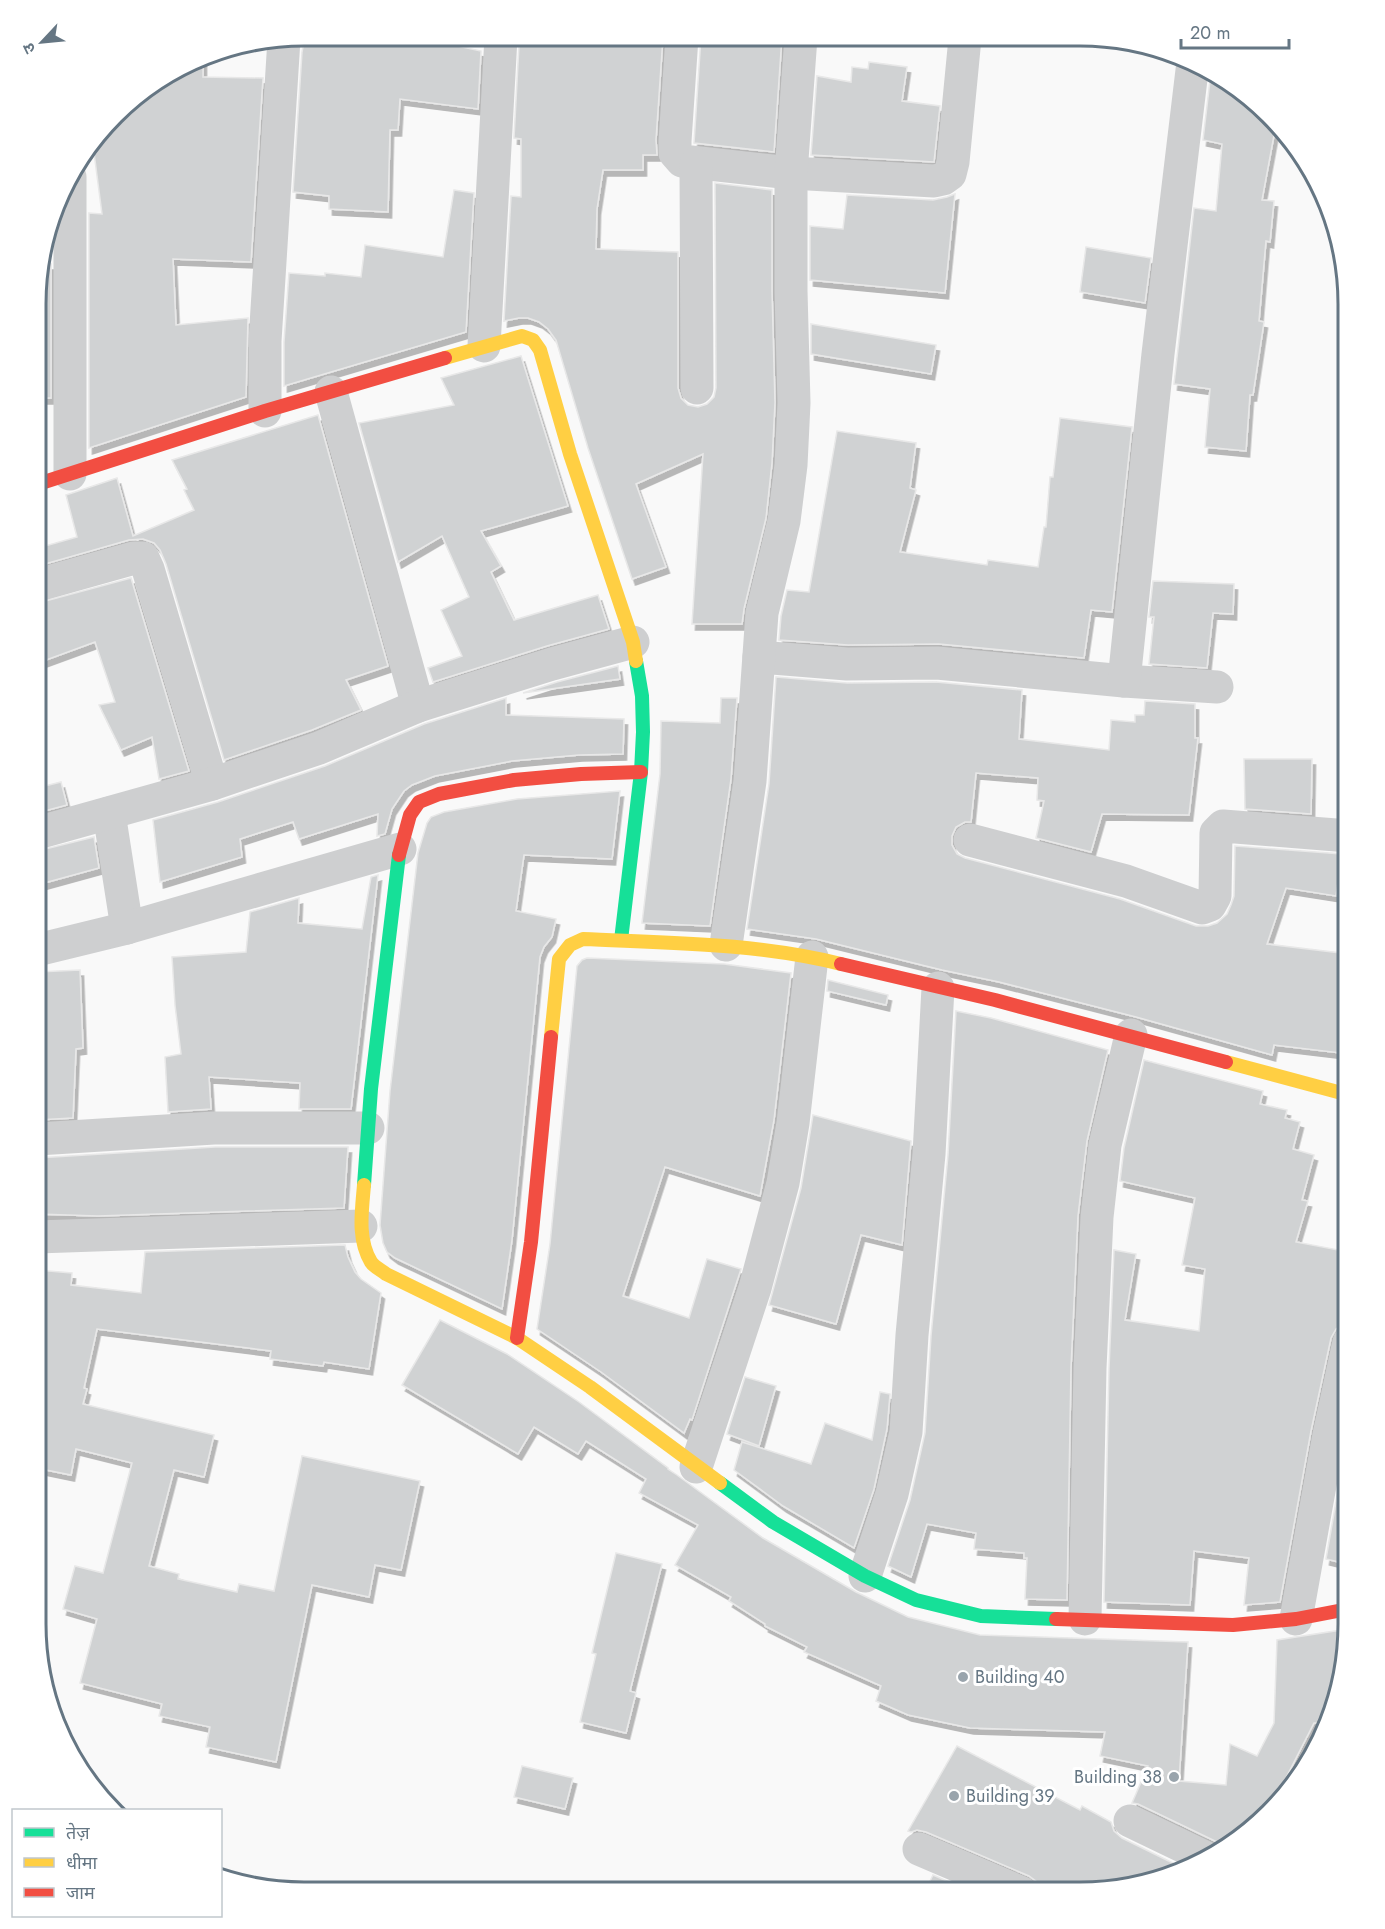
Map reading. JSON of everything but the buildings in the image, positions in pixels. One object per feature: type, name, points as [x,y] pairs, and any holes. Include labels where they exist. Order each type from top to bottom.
[{"type":"street","points":[[484,346],[501,46]]},
{"type":"street","points":[[681,46],[675,153],[682,161],[791,173],[934,181],[950,174],[953,162],[964,46]]},
{"type":"street","points":[[726,945],[750,781],[762,613],[784,521],[791,465],[795,403],[791,291],[791,173],[800,46]]},
{"type":"street","points":[[266,411],[265,340],[283,48]]},
{"type":"street","points":[[1124,681],[1156,365],[1192,72]]},
{"type":"street","points":[[696,164],[697,388]]},
{"type":"street","points":[[70,197],[70,474]]},
{"type":"street","points":[[46,482],[266,411],[484,346],[522,336],[533,340],[540,350],[570,454],[633,642],[642,696],[641,772],[621,940]]},
{"type":"street","points":[[331,392],[418,706]]},
{"type":"street","points":[[46,583],[134,558],[143,558],[212,784]]},
{"type":"street","points":[[46,830],[212,784],[319,748],[418,706],[552,664],[633,642]]},
{"type":"street","points":[[759,657],[847,664],[937,663],[1124,681],[1217,687]]},
{"type":"street","points":[[641,772],[514,780],[439,794],[419,802],[410,815],[400,849],[371,1089],[361,1226],[365,1249],[372,1264],[386,1274],[444,1300],[517,1338],[590,1388],[773,1522],[865,1576],[916,1600],[981,1616],[1233,1624],[1296,1619],[1338,1611]]},
{"type":"street","points":[[109,813],[127,928]]},
{"type":"street","points":[[970,840],[1126,881],[1202,908],[1210,905],[1215,896],[1216,833],[1223,826],[1338,835]]},
{"type":"street","points":[[46,948],[127,928],[400,849]]},
{"type":"street","points":[[517,1338],[531,1242],[559,959],[570,945],[583,939],[726,945],[812,957],[995,1000],[1338,1092]]},
{"type":"street","points":[[696,1467],[755,1288],[783,1183],[793,1123],[812,957]]},
{"type":"street","points":[[865,1576],[892,1494],[906,1432],[912,1335],[929,1154],[939,988]]},
{"type":"street","points":[[1085,1619],[1090,1368],[1097,1216],[1105,1145],[1131,1035]]},
{"type":"street","points":[[46,1138],[214,1128],[368,1128]]},
{"type":"street","points":[[46,1237],[361,1226]]},
{"type":"street","points":[[1296,1619],[1338,1391]]},
{"type":"street","points":[[1130,1821],[1199,1853]]},
{"type":"street","points":[[919,1849],[996,1882]]},
{"type":"traffic: fast","points":[[621,940],[641,772],[642,696],[636,661]]},
{"type":"traffic: fast","points":[[364,1185],[371,1089],[399,855]]},
{"type":"traffic: fast","points":[[720,1483],[773,1522],[865,1576],[916,1600],[981,1616],[1056,1619]]},
{"type":"traffic: slow","points":[[445,358],[522,336],[533,340],[540,350],[570,454],[633,642],[636,661]]},
{"type":"traffic: slow","points":[[551,1037],[559,959],[570,945],[583,939],[745,948],[841,964]]},
{"type":"traffic: slow","points":[[1226,1062],[1338,1092]]},
{"type":"traffic: slow","points":[[364,1185],[362,1234],[367,1253],[374,1265],[386,1274],[517,1338],[590,1387],[720,1483]]},
{"type":"traffic: jam","points":[[46,481],[265,411],[445,358]]},
{"type":"traffic: jam","points":[[399,855],[410,815],[419,802],[439,794],[514,780],[641,772]]},
{"type":"traffic: jam","points":[[841,964],[995,1000],[1226,1062]]},
{"type":"traffic: jam","points":[[517,1338],[531,1242],[551,1037]]},
{"type":"traffic: jam","points":[[1056,1619],[1233,1625],[1296,1619],[1338,1611]]},
{"type":"place","name":"Building 40","points":[[963,1677]]},
{"type":"place","name":"Building 38","points":[[1174,1777]]},
{"type":"place","name":"Building 39","points":[[954,1796]]}]
